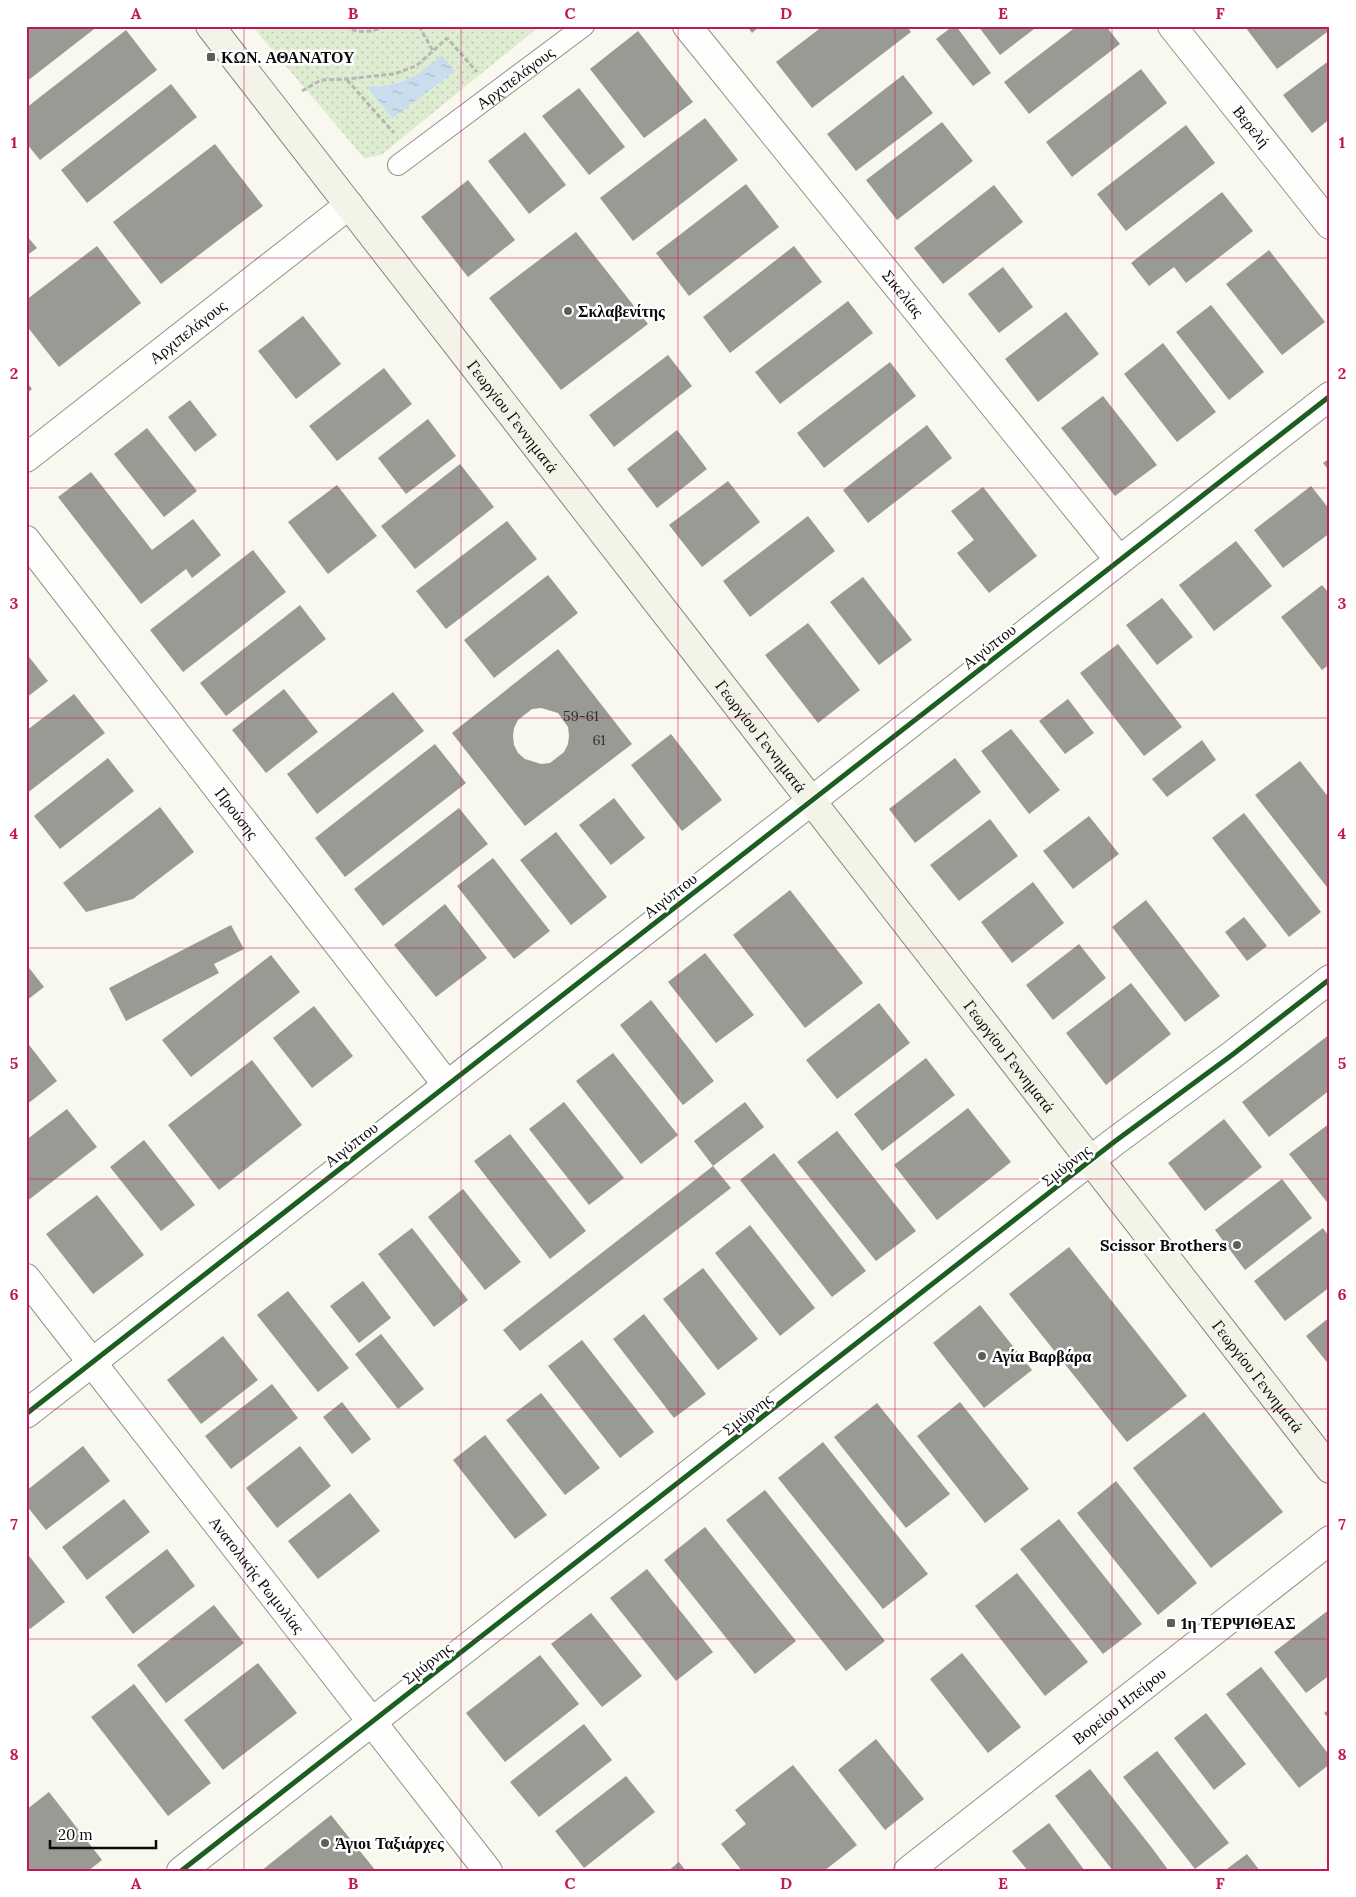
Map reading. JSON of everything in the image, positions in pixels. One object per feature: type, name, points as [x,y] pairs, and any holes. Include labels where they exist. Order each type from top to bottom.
[{"type":"main road","name":"Γεωργίου Γεννηματά","points":[[210,26],[1330,1469]]},
{"type":"street","name":"Σικελίας","points":[[687,26],[1119,560]]},
{"type":"street","name":"Βερελή","points":[[1172,26],[1330,225]]},
{"type":"street","name":"Αρχιπελάγους","points":[[26,458],[349,205]]},
{"type":"street","name":"Αιγύπτου","points":[[26,1414],[1330,396]]},
{"type":"street","name":"Προύσης","points":[[26,540],[448,1085]]},
{"type":"street","name":"Σμύρνης","points":[[181,1871],[1091,1161],[1330,979]]},
{"type":"street","name":"Ανατολικής Ρωμυλίας","points":[[26,1278],[488,1871]]},
{"type":"street","name":"Βορείου Ηπείρου","points":[[908,1871],[1330,1540]]},
{"type":"lane","name":"Αρχιπελάγους","points":[[405,160],[584,26]]},
{"type":"path","points":[[345,26],[352,30],[368,33],[386,26]]},
{"type":"path","points":[[419,26],[433,50]]},
{"type":"path","points":[[274,108],[321,80],[394,74],[416,66],[447,38],[494,92]]},
{"type":"path","points":[[346,79],[405,160]]},
{"type":"green space","points":[[252,26],[540,26],[381,155],[364,158]]},
{"type":"water","points":[[442,55],[455,71],[393,118],[366,86],[389,85],[407,80]]},
{"type":"building","points":[[26,26],[98,26],[26,82]]},
{"type":"building","points":[[747,26],[760,26],[752,33]]},
{"type":"building","points":[[823,26],[907,26],[911,32],[812,108],[776,62]]},
{"type":"building","points":[[953,26],[956,26],[991,73],[973,86],[936,39]]},
{"type":"building","points":[[978,26],[1038,26],[1000,55]]},
{"type":"building","points":[[1077,26],[1106,26],[1120,44],[1029,114],[1004,82]]},
{"type":"building","points":[[1248,26],[1330,26],[1330,30],[1277,69],[1246,28]]},
{"type":"building","points":[[126,30],[157,70],[40,160],[26,143],[26,108]]},
{"type":"building","points":[[638,31],[693,102],[644,138],[590,69]]},
{"type":"building","points":[[1330,60],[1330,119],[1312,133],[1283,95]]},
{"type":"building","points":[[1141,69],[1167,103],[1072,177],[1046,142]]},
{"type":"building","points":[[903,75],[933,113],[856,171],[827,134]]},
{"type":"building","points":[[171,84],[197,117],[87,203],[61,170]]},
{"type":"building","points":[[579,88],[625,147],[589,175],[542,116]]},
{"type":"building","points":[[705,118],[738,160],[633,241],[600,198]]},
{"type":"building","points":[[942,122],[973,161],[897,220],[866,180]]},
{"type":"building","points":[[1186,125],[1215,163],[1126,231],[1097,194]]},
{"type":"building","points":[[525,132],[566,185],[529,214],[488,161]]},
{"type":"building","points":[[215,144],[263,206],[161,284],[113,222]]},
{"type":"building","points":[[468,180],[515,240],[468,277],[421,217]]},
{"type":"building","points":[[746,184],[779,227],[689,296],[656,253]]},
{"type":"building","points":[[994,185],[1023,222],[943,284],[914,248]]},
{"type":"building","points":[[1222,192],[1253,231],[1186,283],[1174,267],[1149,286],[1131,263]]},
{"type":"building","name":"Σκλαβενίτης","points":[[576,232],[648,324],[561,390],[489,298]]},
{"type":"building","points":[[26,235],[37,248],[26,256]]},
{"type":"building","points":[[97,246],[141,303],[59,367],[26,325],[26,300]]},
{"type":"building","points":[[794,246],[822,282],[730,353],[703,317]]},
{"type":"building","points":[[1269,250],[1325,322],[1282,355],[1226,284]]},
{"type":"building","points":[[1003,267],[1033,307],[999,333],[968,294]]},
{"type":"building","points":[[848,301],[873,333],[780,404],[755,372]]},
{"type":"building","points":[[1211,305],[1264,372],[1229,400],[1176,332]]},
{"type":"building","points":[[1066,312],[1099,354],[1038,402],[1005,359]]},
{"type":"building","points":[[303,316],[341,364],[296,399],[258,351]]},
{"type":"building","points":[[1163,343],[1216,412],[1177,442],[1124,374]]},
{"type":"building","points":[[668,355],[692,386],[614,447],[589,415]]},
{"type":"building","points":[[890,362],[916,396],[824,468],[797,433]]},
{"type":"building","points":[[384,368],[412,404],[337,461],[309,426]]},
{"type":"building","points":[[26,381],[32,389],[26,394]]},
{"type":"building","points":[[1103,396],[1157,465],[1115,496],[1061,428]]},
{"type":"building","points":[[190,400],[217,435],[195,452],[168,417]]},
{"type":"building","points":[[428,419],[456,456],[406,494],[378,458]]},
{"type":"building","points":[[927,425],[952,458],[868,523],[843,490]]},
{"type":"building","points":[[147,428],[197,491],[164,517],[114,454]]},
{"type":"building","points":[[677,430],[707,469],[657,508],[627,469]]},
{"type":"building","points":[[1330,458],[1330,472],[1323,463]]},
{"type":"building","points":[[460,464],[494,507],[415,569],[381,526]]},
{"type":"building","points":[[91,472],[152,550],[193,519],[221,555],[192,578],[186,569],[141,604],[58,497]]},
{"type":"building","points":[[728,481],[760,522],[702,567],[669,525]]},
{"type":"building","points":[[337,485],[377,536],[328,574],[288,522]]},
{"type":"building","points":[[1311,486],[1330,510],[1330,533],[1283,568],[1254,530]]},
{"type":"building","points":[[983,487],[1037,556],[989,593],[957,553],[974,540],[951,511]]},
{"type":"building","points":[[808,516],[835,551],[750,617],[723,581]]},
{"type":"building","points":[[507,521],[537,559],[446,629],[416,591]]},
{"type":"building","points":[[1236,541],[1272,586],[1214,631],[1179,585]]},
{"type":"building","points":[[253,550],[286,592],[183,672],[150,630]]},
{"type":"building","points":[[548,575],[578,613],[494,678],[464,640]]},
{"type":"building","points":[[863,577],[912,640],[879,665],[830,602]]},
{"type":"building","points":[[1322,585],[1330,594],[1330,664],[1322,670],[1281,617]]},
{"type":"building","points":[[1162,598],[1193,637],[1157,665],[1126,625]]},
{"type":"building","points":[[300,605],[326,639],[226,716],[200,683]]},
{"type":"building","points":[[808,623],[860,690],[818,723],[765,655]]},
{"type":"building","points":[[1118,644],[1182,727],[1144,756],[1080,673]]},
{"type":"building","points":[[558,649],[632,744],[525,826],[452,733]],"holes":[[[541,708],[558,713],[568,727],[568,744],[564,752],[550,763],[541,764],[525,759],[518,753],[514,745],[514,728],[518,720],[532,709]]]},
{"type":"building","points":[[26,653],[48,681],[26,698]]},
{"type":"building","points":[[284,689],[318,732],[266,773],[232,730]]},
{"type":"building","points":[[393,692],[424,731],[317,814],[287,774]]},
{"type":"building","points":[[74,694],[105,733],[26,794],[26,731]]},
{"type":"building","points":[[1068,699],[1094,733],[1065,754],[1039,721]]},
{"type":"building","points":[[1011,729],[1060,790],[1029,814],[981,751]]},
{"type":"building","points":[[671,734],[722,800],[682,831],[631,765]]},
{"type":"building","points":[[1202,740],[1216,760],[1167,797],[1152,779]]},
{"type":"building","points":[[435,744],[466,783],[345,877],[315,838]]},
{"type":"building","points":[[108,758],[134,791],[60,849],[34,816]]},
{"type":"building","points":[[955,758],[981,792],[915,843],[889,809]]},
{"type":"building","points":[[1300,761],[1330,799],[1330,891],[1255,795]]},
{"type":"building","points":[[614,798],[645,838],[611,865],[579,825]]},
{"type":"building","points":[[160,807],[194,852],[133,899],[86,912],[63,883]]},
{"type":"building","points":[[459,808],[488,844],[383,926],[354,889]]},
{"type":"building","points":[[1244,813],[1321,912],[1289,937],[1212,838]]},
{"type":"building","points":[[1089,816],[1119,854],[1073,889],[1043,851]]},
{"type":"building","points":[[990,819],[1018,856],[959,901],[930,865]]},
{"type":"building","points":[[556,832],[607,897],[571,925],[520,860]]},
{"type":"building","points":[[493,858],[550,931],[514,959],[457,886]]},
{"type":"building","points":[[1033,882],[1064,923],[1012,963],[981,922]]},
{"type":"building","points":[[790,890],[863,983],[805,1028],[733,935]]},
{"type":"building","points":[[1146,900],[1220,996],[1185,1022],[1112,927]]},
{"type":"building","points":[[445,904],[487,958],[436,997],[394,945]]},
{"type":"building","points":[[1244,917],[1267,946],[1247,961],[1225,932]]},
{"type":"building","points":[[231,925],[244,949],[214,964],[219,973],[126,1021],[109,988]]},
{"type":"building","points":[[1079,944],[1106,978],[1053,1020],[1026,985]]},
{"type":"building","points":[[705,953],[754,1015],[716,1043],[668,982]]},
{"type":"building","points":[[271,955],[300,992],[191,1077],[162,1040]]},
{"type":"building","points":[[26,964],[44,987],[26,1001]]},
{"type":"building","points":[[1131,983],[1171,1034],[1106,1085],[1066,1033]]},
{"type":"building","points":[[651,1000],[714,1081],[683,1105],[620,1025]]},
{"type":"building","points":[[879,1003],[910,1043],[837,1099],[806,1060]]},
{"type":"building","points":[[314,1006],[353,1056],[312,1088],[273,1038]]},
{"type":"building","points":[[1330,1034],[1330,1090],[1269,1137],[1242,1102]]},
{"type":"building","points":[[26,1041],[57,1081],[26,1105]]},
{"type":"building","points":[[613,1053],[678,1135],[641,1164],[576,1081]]},
{"type":"building","points":[[926,1058],[955,1095],[882,1151],[854,1114]]},
{"type":"building","points":[[252,1060],[302,1125],[219,1190],[168,1125]]},
{"type":"building","points":[[564,1102],[624,1178],[589,1205],[529,1129]]},
{"type":"building","points":[[745,1102],[764,1127],[713,1166],[694,1141]]},
{"type":"building","points":[[968,1108],[1011,1162],[937,1220],[894,1165]]},
{"type":"building","points":[[67,1109],[97,1147],[26,1202],[26,1140]]},
{"type":"building","points":[[1224,1119],[1262,1167],[1205,1211],[1168,1163]]},
{"type":"building","points":[[1330,1123],[1330,1206],[1289,1154]]},
{"type":"building","points":[[837,1131],[916,1231],[876,1261],[797,1162]]},
{"type":"building","points":[[510,1134],[586,1231],[550,1259],[474,1161]]},
{"type":"building","points":[[144,1140],[195,1205],[161,1231],[110,1167]]},
{"type":"building","points":[[774,1153],[866,1271],[832,1297],[740,1180]]},
{"type":"building","points":[[713,1166],[731,1188],[520,1351],[503,1330]]},
{"type":"building","points":[[1282,1179],[1312,1218],[1245,1270],[1215,1230]]},
{"type":"building","points":[[463,1189],[521,1262],[485,1290],[428,1217]]},
{"type":"building","points":[[97,1195],[144,1255],[93,1294],[46,1234]]},
{"type":"building","points":[[750,1225],[815,1308],[780,1336],[715,1253]]},
{"type":"building","points":[[412,1228],[468,1300],[434,1327],[378,1254]]},
{"type":"building","points":[[1323,1228],[1330,1238],[1330,1287],[1285,1321],[1254,1281]]},
{"type":"building","points":[[1069,1247],[1187,1396],[1127,1442],[1009,1294]]},
{"type":"building","points":[[703,1268],[758,1339],[718,1370],[663,1299]]},
{"type":"building","points":[[363,1281],[391,1318],[359,1343],[330,1306]]},
{"type":"building","points":[[288,1291],[349,1368],[318,1392],[257,1315]]},
{"type":"building","name":"Αγία Βαρβάρα","points":[[980,1305],[1032,1370],[984,1408],[933,1343]]},
{"type":"building","points":[[644,1314],[706,1394],[674,1418],[613,1339]]},
{"type":"building","points":[[1330,1317],[1330,1366],[1306,1336]]},
{"type":"building","points":[[381,1334],[424,1389],[398,1409],[355,1354]]},
{"type":"building","points":[[223,1336],[258,1380],[201,1424],[167,1380]]},
{"type":"building","points":[[582,1340],[654,1432],[620,1458],[548,1366]]},
{"type":"building","points":[[272,1384],[298,1418],[231,1469],[205,1436]]},
{"type":"building","points":[[541,1393],[600,1468],[565,1495],[506,1420]]},
{"type":"building","points":[[342,1402],[371,1439],[352,1454],[323,1417]]},
{"type":"building","points":[[960,1402],[1029,1489],[985,1523],[917,1436]]},
{"type":"building","points":[[877,1403],[950,1494],[906,1528],[834,1437]]},
{"type":"building","points":[[1204,1412],[1283,1512],[1211,1568],[1133,1468]]},
{"type":"building","points":[[485,1435],[547,1515],[515,1539],[453,1460]]},
{"type":"building","points":[[823,1442],[928,1574],[883,1609],[778,1478]]},
{"type":"building","points":[[83,1446],[110,1481],[46,1530],[26,1505],[26,1491]]},
{"type":"building","points":[[300,1446],[331,1486],[277,1528],[246,1488]]},
{"type":"building","points":[[1116,1481],[1197,1583],[1158,1615],[1077,1513]]},
{"type":"building","points":[[765,1490],[885,1641],[846,1671],[726,1520]]},
{"type":"building","points":[[350,1493],[380,1531],[318,1579],[288,1541]]},
{"type":"building","points":[[124,1499],[150,1532],[87,1580],[62,1547]]},
{"type":"building","points":[[1059,1519],[1142,1624],[1103,1654],[1020,1549]]},
{"type":"building","points":[[705,1527],[796,1641],[755,1674],[664,1560]]},
{"type":"building","points":[[167,1549],[195,1586],[133,1634],[105,1597]]},
{"type":"building","points":[[26,1552],[65,1602],[30,1629],[26,1625]]},
{"type":"building","points":[[647,1569],[713,1652],[676,1681],[610,1598]]},
{"type":"building","points":[[1017,1573],[1088,1662],[1045,1696],[975,1606]]},
{"type":"building","points":[[214,1605],[244,1643],[166,1703],[137,1665]]},
{"type":"building","points":[[1330,1609],[1330,1675],[1306,1693],[1274,1652]]},
{"type":"building","points":[[591,1613],[642,1676],[602,1707],[551,1644]]},
{"type":"building","points":[[962,1653],[1021,1727],[988,1753],[930,1679]]},
{"type":"building","points":[[540,1655],[579,1704],[505,1762],[466,1713]]},
{"type":"building","points":[[258,1663],[297,1713],[223,1770],[184,1720]]},
{"type":"building","points":[[1261,1667],[1330,1756],[1330,1764],[1299,1788],[1226,1694]]},
{"type":"building","points":[[134,1684],[211,1783],[168,1816],[91,1717]]},
{"type":"building","points":[[1330,1709],[1330,1720],[1324,1713]]},
{"type":"building","points":[[1206,1713],[1246,1764],[1214,1790],[1174,1738]]},
{"type":"building","points":[[584,1724],[612,1760],[539,1817],[510,1782]]},
{"type":"building","points":[[876,1739],[924,1799],[885,1830],[838,1770]]},
{"type":"building","points":[[1157,1751],[1229,1843],[1195,1869],[1123,1777]]},
{"type":"building","points":[[793,1765],[857,1845],[824,1871],[742,1871],[721,1844],[746,1824],[735,1810]]},
{"type":"building","points":[[1090,1769],[1169,1871],[1113,1871],[1055,1796]]},
{"type":"building","points":[[626,1776],[655,1812],[584,1868],[555,1831]]},
{"type":"building","points":[[49,1792],[102,1860],[88,1871],[26,1871],[26,1810]]},
{"type":"building","name":"Άγιοι Ταξιάρχες","points":[[331,1815],[376,1871],[261,1871]]},
{"type":"building","points":[[1049,1823],[1085,1871],[1028,1871],[1012,1851]]},
{"type":"building","points":[[1247,1854],[1260,1871],[1224,1871]]},
{"type":"building","points":[[679,1862],[686,1871],[668,1871]]},
{"type":"cycle path","points":[[26,1414],[1330,396]]},
{"type":"cycle path","points":[[181,1871],[1114,1142],[1232,1055],[1330,979]]},
{"type":"place","name":"ΚΩΝ. ΑΘΑΝΑΤΟΥ","points":[[211,57]]},
{"type":"place","name":"Σκλαβενίτης","points":[[568,311]]},
{"type":"place","name":"Scissor Brothers","points":[[1237,1245]]},
{"type":"place","name":"Αγία Βαρβάρα","points":[[982,1356]]},
{"type":"place","name":"1η ΤΕΡΨΙΘΕΑΣ","points":[[1171,1623]]},
{"type":"place","name":"Άγιοι Ταξιάρχες","points":[[325,1843]]}]
